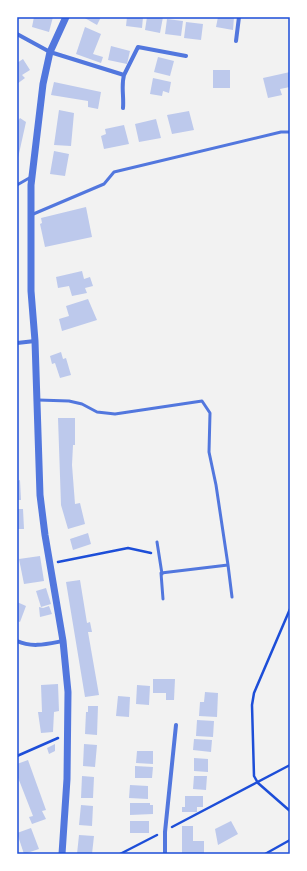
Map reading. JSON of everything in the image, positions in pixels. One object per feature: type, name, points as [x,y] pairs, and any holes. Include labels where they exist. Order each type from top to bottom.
[{"type":"street","points":[[62,854],[67,779],[68,692],[63,640],[40,495],[35,341],[31,291],[31,215],[32,176],[43,84],[50,52],[66,17]]},
{"type":"street","points":[[236,41],[239,17]]},
{"type":"street","points":[[17,34],[50,52],[124,75]]},
{"type":"street","points":[[123,108],[124,96],[122,84],[124,75],[138,47],[186,56]]},
{"type":"street","points":[[17,343],[35,341]]},
{"type":"street","points":[[17,641],[25,644],[44,645],[63,640]]},
{"type":"street","points":[[165,854],[165,832],[176,725]]},
{"type":"lane","points":[[31,215],[104,184],[114,172],[281,132],[290,132]]},
{"type":"lane","points":[[17,185],[32,176]]},
{"type":"lane","points":[[36,400],[69,401],[82,404],[97,412],[115,414],[202,401],[210,413],[208,452],[216,485],[232,597]]},
{"type":"lane","points":[[157,542],[164,598]]},
{"type":"lane","points":[[162,574],[228,565]]},
{"type":"path","points":[[50,564],[128,548],[159,555]]},
{"type":"path","points":[[290,609],[254,693],[254,776],[258,783],[290,811]]},
{"type":"path","points":[[17,756],[67,734]]},
{"type":"path","points":[[120,854],[165,832],[223,799],[258,783],[290,764]]},
{"type":"path","points":[[265,854],[290,840]]},
{"type":"building","points":[[34,17],[53,17],[49,32],[32,27]]},
{"type":"building","points":[[83,17],[101,17],[97,25]]},
{"type":"building","points":[[127,17],[143,17],[142,28],[126,26]]},
{"type":"building","points":[[147,17],[163,17],[160,33],[145,30]]},
{"type":"building","points":[[218,17],[234,17],[233,30],[216,27]]},
{"type":"building","points":[[167,19],[183,21],[181,36],[165,34]]},
{"type":"building","points":[[186,22],[203,24],[201,40],[184,38]]},
{"type":"building","points":[[85,27],[101,34],[93,54],[103,57],[101,63],[76,54]]},
{"type":"building","points":[[111,46],[130,51],[127,64],[108,60]]},
{"type":"building","points":[[158,57],[174,61],[170,76],[154,72]]},
{"type":"building","points":[[23,59],[30,70],[22,75],[25,78],[17,84],[17,63]]},
{"type":"building","points":[[213,70],[230,70],[230,88],[213,88]]},
{"type":"building","points":[[290,72],[290,87],[280,89],[282,95],[268,98],[263,78]]},
{"type":"building","points":[[153,78],[171,82],[169,93],[163,91],[162,96],[150,94]]},
{"type":"building","points":[[54,82],[101,92],[98,109],[88,107],[88,101],[51,95]]},
{"type":"building","points":[[59,110],[74,113],[71,146],[54,145]]},
{"type":"building","points":[[189,111],[194,130],[172,134],[167,115]]},
{"type":"building","points":[[20,118],[26,122],[18,158],[17,122]]},
{"type":"building","points":[[156,119],[161,138],[139,142],[135,124]]},
{"type":"building","points":[[124,125],[129,144],[104,149],[101,136],[106,134],[105,129]]},
{"type":"building","points":[[54,151],[69,154],[65,176],[50,174]]},
{"type":"building","points":[[86,207],[92,237],[45,247],[40,224],[42,223],[41,218]]},
{"type":"building","points":[[82,271],[84,279],[90,277],[93,286],[85,288],[87,293],[72,296],[69,286],[58,288],[56,277]]},
{"type":"building","points":[[88,299],[97,320],[62,331],[59,319],[69,316],[66,306]]},
{"type":"building","points":[[61,352],[63,359],[66,358],[71,375],[60,378],[55,363],[52,364],[50,356]]},
{"type":"building","points":[[58,418],[75,418],[75,445],[73,445],[72,465],[75,504],[80,503],[85,524],[68,529],[61,505]]},
{"type":"building","points":[[20,480],[21,500],[17,500],[17,481]]},
{"type":"building","points":[[17,509],[23,509],[24,529],[17,529]]},
{"type":"building","points":[[88,533],[91,544],[73,550],[70,539]]},
{"type":"building","points":[[40,556],[44,581],[24,584],[19,559]]},
{"type":"building","points":[[80,580],[87,623],[90,622],[92,632],[88,632],[99,695],[85,697],[66,582]]},
{"type":"building","points":[[46,588],[51,604],[41,607],[36,591]]},
{"type":"building","points":[[17,602],[26,606],[20,622],[17,621]]},
{"type":"building","points":[[49,606],[52,614],[40,617],[39,607],[43,608]]},
{"type":"building","points":[[153,679],[175,679],[174,700],[166,700],[166,693],[153,693]]},
{"type":"building","points":[[58,684],[59,711],[54,712],[53,732],[41,733],[38,712],[42,712],[41,685]]},
{"type":"building","points":[[137,685],[150,686],[149,705],[136,704]]},
{"type":"building","points":[[205,692],[218,693],[217,717],[199,716],[200,702],[204,702]]},
{"type":"building","points":[[118,696],[130,697],[129,717],[116,716]]},
{"type":"building","points":[[88,706],[98,706],[97,735],[85,734],[86,712],[88,712]]},
{"type":"building","points":[[197,720],[214,721],[213,737],[196,736]]},
{"type":"building","points":[[194,739],[212,740],[211,752],[193,750]]},
{"type":"building","points":[[55,744],[55,751],[49,754],[47,748]]},
{"type":"building","points":[[84,744],[97,745],[95,767],[83,766]]},
{"type":"building","points":[[137,751],[153,751],[153,764],[136,763]]},
{"type":"building","points":[[194,758],[208,759],[208,772],[194,771]]},
{"type":"building","points":[[28,760],[46,810],[42,811],[46,819],[32,824],[29,817],[33,816],[17,775],[17,764]]},
{"type":"building","points":[[135,766],[153,767],[152,778],[135,778]]},
{"type":"building","points":[[82,776],[94,777],[93,798],[81,798]]},
{"type":"building","points":[[194,776],[207,776],[206,790],[193,789]]},
{"type":"building","points":[[130,785],[148,786],[148,799],[129,798]]},
{"type":"building","points":[[185,796],[203,796],[203,807],[197,807],[197,812],[182,812],[182,807],[185,807]]},
{"type":"building","points":[[130,803],[150,803],[150,805],[153,805],[153,814],[130,815]]},
{"type":"building","points":[[81,805],[93,806],[92,826],[79,825]]},
{"type":"building","points":[[130,821],[149,821],[149,833],[130,833]]},
{"type":"building","points":[[231,821],[238,834],[218,845],[215,829]]},
{"type":"building","points":[[182,826],[193,826],[193,841],[204,841],[204,854],[182,854]]},
{"type":"building","points":[[31,828],[39,849],[24,854],[17,833]]},
{"type":"building","points":[[79,835],[94,836],[92,854],[77,854]]}]
